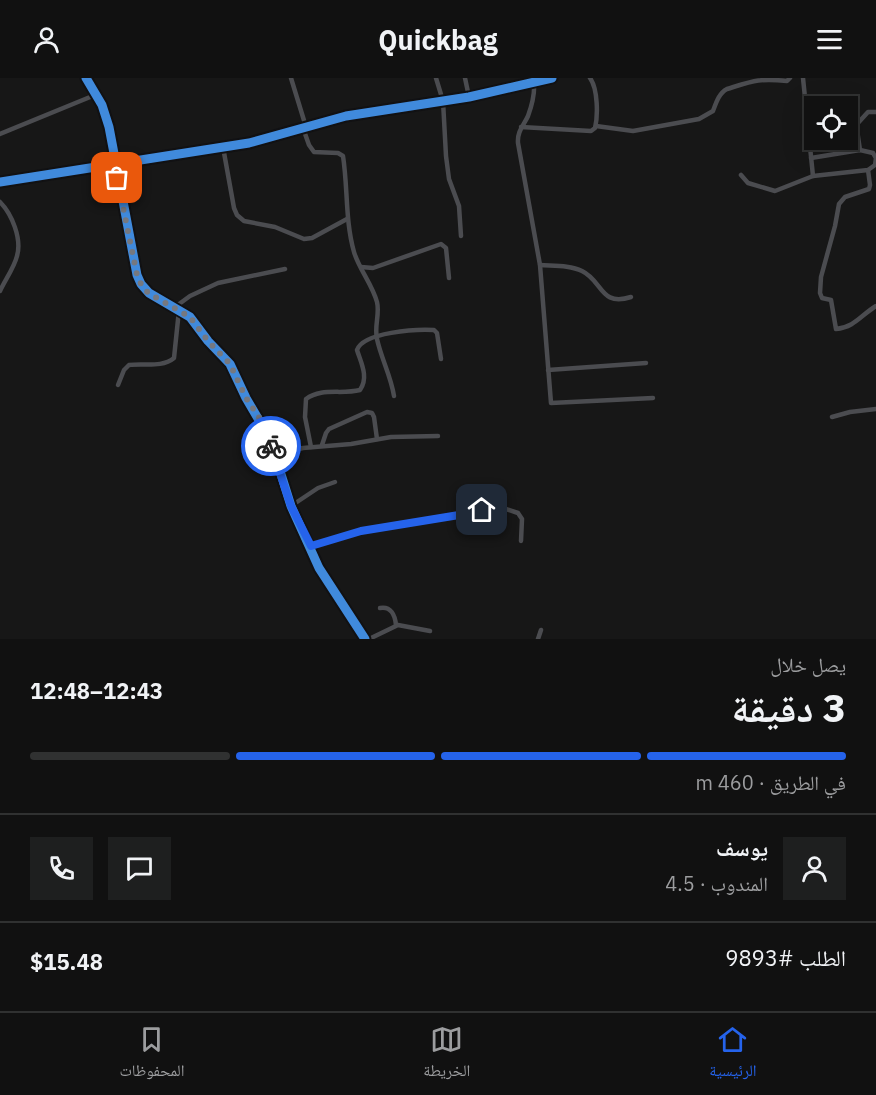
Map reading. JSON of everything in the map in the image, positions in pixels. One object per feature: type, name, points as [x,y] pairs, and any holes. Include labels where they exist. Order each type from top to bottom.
[{"type":"street","points":[[86,78],[105,115],[137,275],[141,284],[148,293],[190,317],[208,341],[230,364],[246,398],[260,419],[275,455],[291,506],[323,576],[367,639],[396,625],[429,632]]},
{"type":"street","points":[[291,78],[309,145],[314,152],[338,153],[342,156],[347,219],[354,251],[377,305],[376,337],[393,384],[394,396]]},
{"type":"street","points":[[436,78],[443,101],[446,156],[449,178],[459,206],[461,236]]},
{"type":"street","points":[[465,78],[469,97]]},
{"type":"street","points":[[0,182],[249,143],[378,109],[469,97],[552,78]]},
{"type":"street","points":[[591,78],[594,87],[596,126]]},
{"type":"street","points":[[521,127],[591,130],[596,126],[633,131],[699,119],[713,111],[717,100],[728,89],[756,79],[787,81],[790,78]]},
{"type":"street","points":[[803,78],[805,96]]},
{"type":"street","points":[[534,82],[535,93],[528,117],[517,136],[540,265],[550,400],[553,404],[653,398]]},
{"type":"street","points":[[0,134],[95,94]]},
{"type":"street","points":[[858,122],[865,114],[876,112]]},
{"type":"street","points":[[858,136],[860,150]]},
{"type":"street","points":[[223,147],[234,208],[237,215],[244,221],[275,227],[308,239],[347,219]]},
{"type":"street","points":[[810,150],[813,176]]},
{"type":"street","points":[[741,175],[748,183],[776,190],[813,176],[868,170],[875,165],[876,158],[873,153],[860,150],[811,158]]},
{"type":"street","points":[[868,170],[870,184],[868,189],[845,197],[839,204],[821,277],[820,293],[822,298],[831,300],[836,329],[857,322],[862,315],[876,306]]},
{"type":"street","points":[[0,202],[13,225],[18,250],[15,263],[0,291]]},
{"type":"street","points":[[361,267],[373,268],[441,244],[446,248],[449,278]]},
{"type":"street","points":[[540,265],[569,267],[583,271],[606,296],[625,299],[631,297]]},
{"type":"street","points":[[118,386],[124,370],[129,365],[163,363],[174,358],[177,308],[190,296],[218,283],[285,269]]},
{"type":"street","points":[[311,447],[305,417],[306,399],[321,392],[339,393],[360,390],[364,375],[357,347],[376,337],[401,331],[434,330],[437,333],[441,359]]},
{"type":"street","points":[[548,370],[646,363]]},
{"type":"street","points":[[832,417],[876,409]]},
{"type":"street","points":[[322,446],[329,429],[367,412],[372,413],[374,417],[377,439]]},
{"type":"street","points":[[275,455],[311,447],[351,444],[377,439],[438,436]]},
{"type":"street","points":[[291,506],[318,488],[335,482]]},
{"type":"street","points":[[311,546],[361,531],[492,508],[503,508],[518,513],[522,519],[521,541]]},
{"type":"street","points":[[380,608],[388,608],[392,612],[396,625]]},
{"type":"street","points":[[538,639],[541,630]]},
{"type":"cycle path","points":[[86,78],[102,105],[109,127],[137,275],[141,284],[149,293],[190,317],[208,341],[230,364],[263,427],[275,455],[291,506],[319,568],[365,639]]},
{"type":"cycle path","points":[[0,182],[249,143],[346,116],[469,97],[552,78]]},
{"type":"way so far","points":[[117,178],[137,275],[141,284],[148,293],[190,317],[201,333],[230,364],[238,384],[260,419],[271,446]]},
{"type":"route","points":[[271,446],[291,506],[311,546],[361,531],[482,510]]}]
